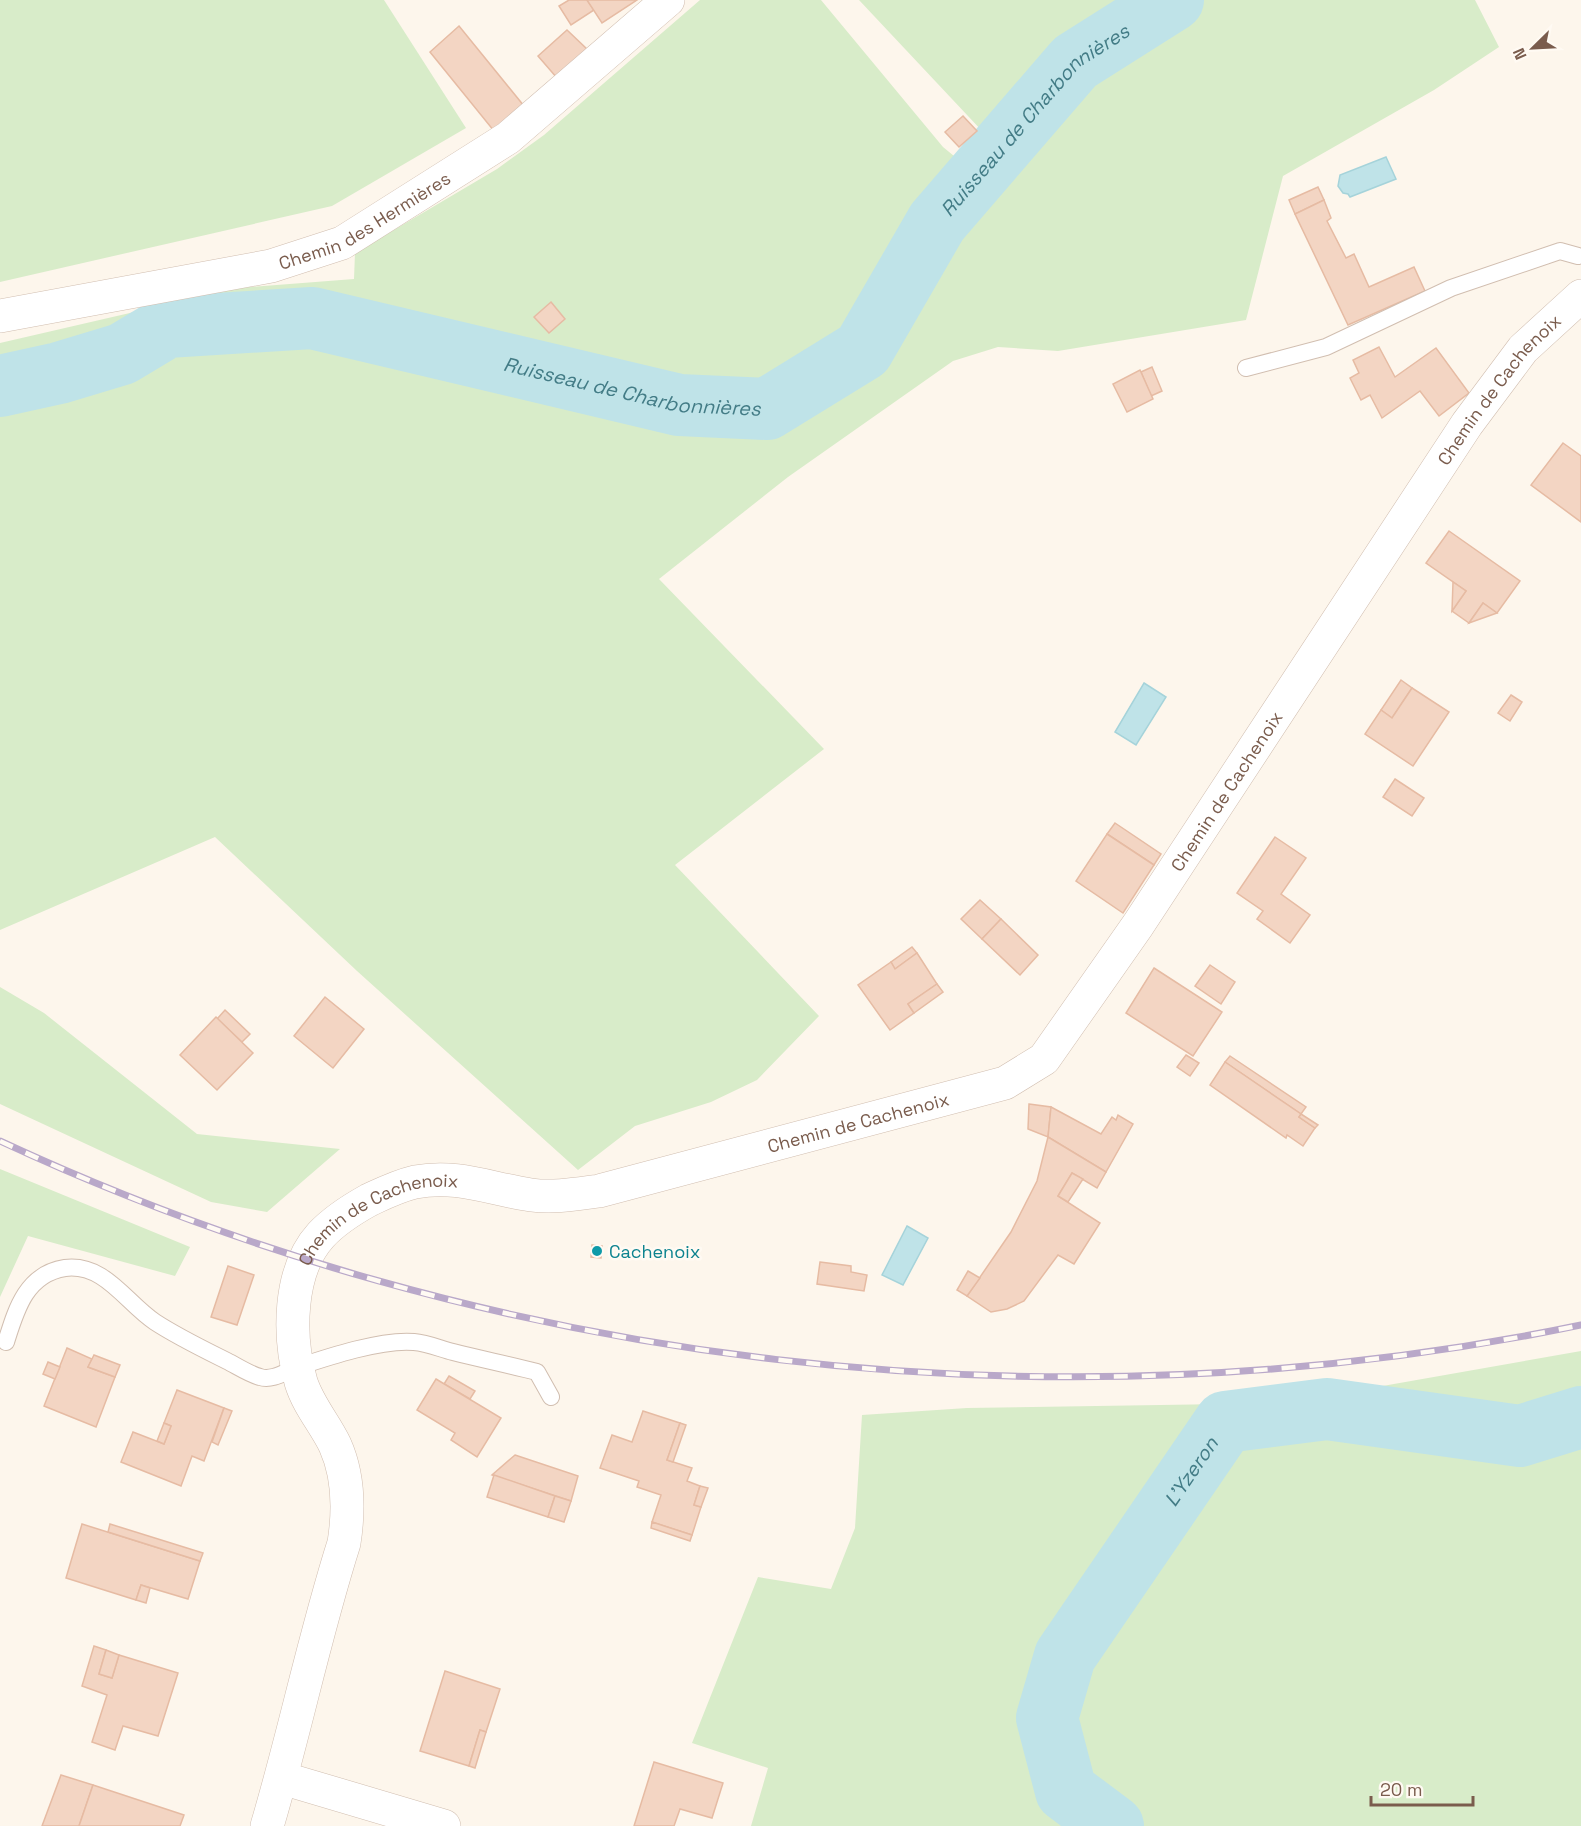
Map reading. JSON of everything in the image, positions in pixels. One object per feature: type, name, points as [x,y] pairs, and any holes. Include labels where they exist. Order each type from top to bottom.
[{"type":"street","name":"Chemin des Hermières","points":[[0,316],[271,266],[342,243],[508,138],[668,0]]},
{"type":"street","name":"Chemin de Cachenoix","points":[[267,1826],[282,1778],[310,1659],[344,1543],[347,1491],[342,1463],[335,1444],[308,1398],[297,1367],[294,1342],[293,1303],[306,1259],[320,1236],[345,1213],[389,1190],[416,1182],[452,1179],[550,1197],[599,1191],[1005,1083],[1044,1059],[1138,926],[1467,424],[1523,349],[1581,296]]},
{"type":"street","points":[[282,1778],[444,1826]]},
{"type":"lane","points":[[1246,368],[1326,347],[1450,288],[1560,251],[1578,256]]},
{"type":"lane","points":[[6,1342],[16,1307],[30,1288],[48,1274],[64,1268],[81,1268],[97,1273],[153,1321],[172,1333],[260,1378],[278,1376],[297,1367],[368,1346],[413,1342],[537,1372],[550,1397]]},
{"type":"green space","points":[[0,0],[384,0],[466,128],[332,206],[0,282]]},
{"type":"green space","points":[[700,0],[821,0],[943,147],[954,156],[983,132],[859,0],[1475,0],[1499,47],[1434,90],[1283,176],[1246,320],[1058,351],[998,347],[953,361],[788,477],[659,579],[824,749],[675,865],[819,1016],[757,1080],[711,1102],[635,1126],[578,1170],[357,971],[215,837],[0,930],[0,343],[238,288],[354,279],[355,253],[497,169],[544,135]]},
{"type":"green space","points":[[0,987],[44,1013],[197,1134],[340,1149],[267,1212],[211,1202],[0,1104]]},
{"type":"green space","points":[[0,1169],[190,1247],[175,1276],[28,1236],[0,1297]]},
{"type":"green space","points":[[1581,1351],[1581,1826],[751,1826],[768,1768],[692,1743],[758,1577],[831,1589],[855,1528],[862,1415],[967,1408],[1286,1403]]},
{"type":"water","points":[[1386,157],[1396,179],[1350,197],[1338,186],[1340,175]]},
{"type":"water","points":[[1144,683],[1166,697],[1136,745],[1115,732]]},
{"type":"water","points":[[907,1226],[928,1238],[903,1285],[882,1275]]},
{"type":"building","points":[[569,0],[587,0],[594,10],[571,25],[559,6]]},
{"type":"building","points":[[587,0],[637,0],[602,23]]},
{"type":"building","points":[[459,26],[524,106],[494,131],[430,52]]},
{"type":"building","points":[[567,30],[588,50],[557,78],[538,56]]},
{"type":"building","points":[[963,116],[977,131],[959,147],[945,132]]},
{"type":"building","points":[[1318,187],[1324,200],[1295,214],[1289,200]]},
{"type":"building","points":[[1324,200],[1331,218],[1327,221],[1346,258],[1354,254],[1369,287],[1414,267],[1425,291],[1348,325],[1295,214]]},
{"type":"building","points":[[551,302],[565,319],[549,333],[534,317]]},
{"type":"building","points":[[1379,347],[1395,377],[1436,348],[1469,393],[1439,416],[1420,391],[1382,418],[1370,395],[1361,400],[1350,378],[1359,373],[1353,360]]},
{"type":"building","points":[[1152,367],[1162,391],[1151,396],[1141,372]]},
{"type":"building","points":[[1140,370],[1153,399],[1127,412],[1113,384]]},
{"type":"building","points":[[1563,443],[1581,456],[1581,522],[1531,485]]},
{"type":"building","points":[[1449,531],[1520,581],[1497,613],[1483,603],[1469,623],[1452,611],[1466,591],[1426,563]]},
{"type":"building","points":[[1453,582],[1466,591],[1452,611]]},
{"type":"building","points":[[1483,603],[1497,613],[1469,623]]},
{"type":"building","points":[[1401,680],[1412,688],[1392,718],[1381,710]]},
{"type":"building","points":[[1412,688],[1449,712],[1413,766],[1365,734],[1381,710],[1392,718]]},
{"type":"building","points":[[1511,695],[1522,702],[1510,721],[1498,713]]},
{"type":"building","points":[[1395,779],[1424,798],[1412,816],[1383,797]]},
{"type":"building","points":[[1115,823],[1161,854],[1154,865],[1107,834]]},
{"type":"building","points":[[1107,834],[1154,865],[1123,913],[1076,881]]},
{"type":"building","points":[[1275,837],[1306,858],[1281,894],[1310,915],[1290,943],[1257,919],[1263,911],[1237,893]]},
{"type":"building","points":[[980,900],[1001,919],[982,939],[961,919]]},
{"type":"building","points":[[1001,919],[1038,955],[1020,975],[982,939]]},
{"type":"building","points":[[912,947],[917,953],[895,969],[891,962]]},
{"type":"building","points":[[917,953],[937,984],[908,1004],[914,1013],[890,1030],[858,985],[891,962],[895,969]]},
{"type":"building","points":[[1210,965],[1235,982],[1221,1004],[1195,986]]},
{"type":"building","points":[[1154,968],[1222,1012],[1193,1056],[1126,1013]]},
{"type":"building","points":[[937,984],[943,992],[914,1013],[908,1004]]},
{"type":"building","points":[[325,997],[364,1029],[333,1068],[294,1036]]},
{"type":"building","points":[[225,1010],[250,1034],[242,1042],[217,1019]]},
{"type":"building","points":[[216,1017],[253,1053],[217,1090],[180,1055]]},
{"type":"building","points":[[1186,1055],[1199,1063],[1190,1076],[1177,1067]]},
{"type":"building","points":[[1230,1056],[1306,1107],[1301,1114],[1225,1062]]},
{"type":"building","points":[[1225,1062],[1301,1114],[1299,1117],[1315,1128],[1303,1146],[1287,1135],[1286,1138],[1210,1085]]},
{"type":"building","points":[[1029,1104],[1051,1107],[1048,1137],[1028,1129]]},
{"type":"building","points":[[1051,1107],[1101,1134],[1112,1117],[1116,1120],[1118,1115],[1133,1124],[1106,1172],[1048,1137]]},
{"type":"building","points":[[1301,1114],[1318,1125],[1315,1128],[1299,1117]]},
{"type":"building","points":[[1048,1137],[1106,1172],[1097,1188],[1072,1173],[1058,1196],[1100,1223],[1074,1264],[1058,1255],[1024,1301],[1007,1309],[991,1312],[967,1296],[1011,1232],[1037,1181]]},
{"type":"building","points":[[1072,1173],[1083,1179],[1068,1202],[1058,1196]]},
{"type":"building","name":"Cachenoix","points":[[592,1245],[602,1246],[601,1258],[591,1257]]},
{"type":"building","points":[[820,1262],[851,1266],[851,1272],[867,1275],[864,1291],[817,1284]]},
{"type":"building","points":[[228,1266],[254,1275],[237,1325],[211,1317]]},
{"type":"building","points":[[968,1271],[980,1278],[967,1296],[957,1290]]},
{"type":"building","points":[[67,1348],[92,1359],[88,1367],[115,1377],[96,1427],[44,1406]]},
{"type":"building","points":[[94,1355],[120,1365],[115,1377],[88,1367]]},
{"type":"building","points":[[48,1362],[60,1367],[55,1379],[43,1374]]},
{"type":"building","points":[[449,1376],[475,1391],[470,1399],[444,1384]]},
{"type":"building","points":[[436,1379],[501,1418],[477,1457],[451,1440],[455,1433],[417,1410]]},
{"type":"building","points":[[177,1390],[224,1408],[204,1461],[192,1456],[181,1486],[121,1462],[133,1432],[164,1444],[171,1426],[164,1423]]},
{"type":"building","points":[[224,1408],[232,1411],[218,1445],[212,1442]]},
{"type":"building","points":[[643,1411],[680,1423],[667,1460],[692,1468],[687,1481],[700,1486],[694,1505],[701,1507],[692,1535],[652,1522],[661,1495],[637,1487],[639,1481],[600,1468],[612,1435],[632,1442]]},
{"type":"building","points":[[164,1423],[171,1426],[164,1444],[157,1441]]},
{"type":"building","points":[[680,1423],[686,1425],[673,1462],[667,1460]]},
{"type":"building","points":[[515,1455],[578,1476],[571,1501],[492,1475]]},
{"type":"building","points":[[494,1475],[555,1496],[548,1517],[487,1497]]},
{"type":"building","points":[[700,1486],[708,1488],[701,1507],[694,1505]]},
{"type":"building","points":[[555,1496],[571,1501],[564,1522],[548,1517]]},
{"type":"building","points":[[652,1522],[692,1535],[690,1541],[651,1528]]},
{"type":"building","points":[[82,1524],[200,1561],[188,1599],[141,1585],[136,1600],[66,1578]]},
{"type":"building","points":[[110,1524],[203,1553],[200,1561],[108,1532]]},
{"type":"building","points":[[141,1585],[150,1588],[146,1603],[136,1600]]},
{"type":"building","points":[[94,1646],[106,1650],[99,1674],[112,1678],[119,1655],[178,1673],[158,1736],[123,1726],[115,1750],[92,1742],[107,1695],[82,1686]]},
{"type":"building","points":[[106,1650],[119,1655],[112,1678],[99,1674]]},
{"type":"building","points":[[445,1671],[500,1689],[486,1732],[480,1730],[469,1766],[420,1751]]},
{"type":"building","points":[[480,1730],[486,1732],[475,1768],[469,1766]]},
{"type":"building","points":[[654,1762],[723,1783],[712,1818],[680,1809],[674,1826],[634,1826]]},
{"type":"building","points":[[61,1775],[93,1785],[79,1826],[42,1826]]},
{"type":"building","points":[[93,1785],[184,1815],[180,1826],[79,1826]]},
{"type":"waterway","name":"Ruisseau de Charbonnières","points":[[0,386],[59,373],[122,354],[167,327],[312,318],[679,405],[767,409],[863,350],[937,222],[1075,62],[1173,0]]},
{"type":"waterway","name":"L'Yzeron","points":[[1113,1826],[1066,1791],[1047,1718],[1065,1656],[1225,1422],[1327,1409],[1520,1436],[1581,1417]]},
{"type":"railway","points":[[0,1141],[186,1219],[379,1281],[575,1328],[776,1359],[977,1375],[1180,1375],[1381,1358],[1581,1325]]},
{"type":"place","name":"Cachenoix","points":[[597,1251]]}]
